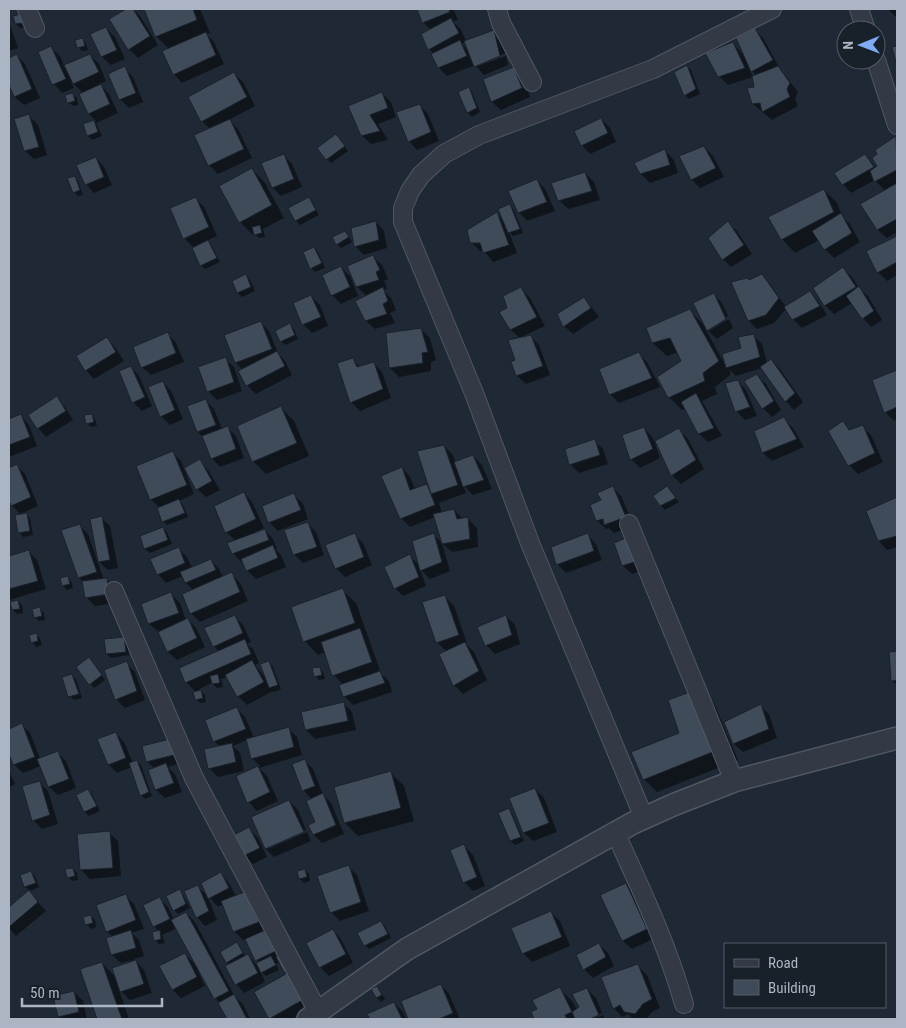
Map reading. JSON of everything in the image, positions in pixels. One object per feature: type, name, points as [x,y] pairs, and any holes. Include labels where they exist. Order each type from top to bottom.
[{"type":"street","points":[[27,9],[35,28]]},
{"type":"street","points":[[496,9],[501,23],[532,82]]},
{"type":"street","points":[[644,818],[530,542],[474,393],[403,222],[403,208],[410,191],[421,175],[444,154],[479,135],[653,69],[772,9]]},
{"type":"street","points":[[879,70],[897,125]]},
{"type":"street","points":[[629,524],[734,781]]},
{"type":"street","points":[[114,591],[194,778],[313,1016],[406,948],[615,832],[644,818],[734,781],[897,738]]},
{"type":"street","points":[[615,832],[649,904],[675,973],[684,1004]]},
{"type":"building","points":[[126,9],[133,9],[150,36],[128,50],[109,19]]},
{"type":"building","points":[[144,9],[193,9],[197,20],[155,37]]},
{"type":"building","points":[[417,9],[449,9],[450,12],[422,23]]},
{"type":"building","points":[[21,14],[23,23],[15,24],[13,16]]},
{"type":"building","points":[[451,18],[459,33],[428,50],[421,34]]},
{"type":"building","points":[[106,27],[117,50],[101,57],[90,34]]},
{"type":"building","points":[[755,28],[773,60],[751,72],[736,38]]},
{"type":"building","points":[[494,30],[500,56],[474,67],[464,41]]},
{"type":"building","points":[[206,32],[216,55],[173,75],[162,51]]},
{"type":"building","points":[[83,38],[85,46],[77,48],[75,40]]},
{"type":"building","points":[[460,40],[467,56],[438,68],[431,54]]},
{"type":"building","points":[[733,42],[745,68],[718,77],[705,53]]},
{"type":"building","points":[[51,46],[66,79],[52,85],[38,52]]},
{"type":"building","points":[[897,46],[897,66],[892,47]]},
{"type":"building","points":[[17,54],[32,89],[14,97],[9,85],[9,58]]},
{"type":"building","points":[[90,54],[99,72],[73,84],[64,65]]},
{"type":"building","points":[[687,65],[696,89],[684,96],[674,72]]},
{"type":"building","points":[[125,66],[136,93],[119,100],[108,74]]},
{"type":"building","points":[[778,66],[790,83],[787,89],[790,97],[762,112],[760,103],[752,104],[747,88],[754,87],[752,76]]},
{"type":"building","points":[[514,67],[522,88],[491,102],[483,79]]},
{"type":"building","points":[[234,72],[247,97],[201,122],[188,97]]},
{"type":"building","points":[[101,84],[110,104],[88,114],[79,94]]},
{"type":"building","points":[[469,87],[477,108],[467,113],[458,92]]},
{"type":"building","points":[[382,92],[388,108],[370,115],[380,131],[361,136],[348,106]]},
{"type":"building","points":[[73,93],[75,101],[67,103],[65,95]]},
{"type":"building","points":[[420,104],[431,132],[408,142],[396,112]]},
{"type":"building","points":[[29,114],[39,147],[24,151],[14,119]]},
{"type":"building","points":[[601,118],[608,133],[581,146],[574,131]]},
{"type":"building","points":[[230,119],[244,149],[208,166],[194,135]]},
{"type":"building","points":[[94,120],[98,132],[87,136],[83,124]]},
{"type":"building","points":[[336,134],[345,146],[326,160],[317,148]]},
{"type":"building","points":[[896,136],[897,170],[874,182],[870,171],[877,166],[872,158],[877,154],[875,150]]},
{"type":"building","points":[[704,146],[716,168],[691,180],[679,156]]},
{"type":"building","points":[[665,149],[670,165],[640,174],[634,163]]},
{"type":"building","points":[[284,154],[294,179],[272,188],[261,163]]},
{"type":"building","points":[[865,154],[874,167],[842,185],[834,173]]},
{"type":"building","points":[[96,157],[104,177],[85,185],[76,165]]},
{"type":"building","points":[[252,168],[272,205],[239,223],[219,186]]},
{"type":"building","points":[[585,172],[592,191],[558,201],[551,183]]},
{"type":"building","points":[[75,176],[80,190],[73,193],[67,178]]},
{"type":"building","points":[[537,179],[547,202],[518,213],[508,191]]},
{"type":"building","points":[[897,183],[897,219],[877,230],[860,204]]},
{"type":"building","points":[[824,189],[834,212],[781,240],[768,217]]},
{"type":"building","points":[[196,197],[209,227],[183,239],[170,208]]},
{"type":"building","points":[[309,197],[316,210],[295,221],[288,208]]},
{"type":"building","points":[[510,204],[520,229],[508,233],[498,209]]},
{"type":"building","points":[[497,212],[509,245],[483,253],[480,243],[470,243],[467,230]]},
{"type":"building","points":[[841,213],[852,233],[824,250],[812,231]]},
{"type":"building","points":[[376,221],[379,240],[354,247],[351,228]]},
{"type":"building","points":[[728,221],[744,245],[722,260],[708,238]]},
{"type":"building","points":[[260,225],[262,233],[254,235],[252,227]]},
{"type":"building","points":[[345,231],[349,237],[336,245],[332,237]]},
{"type":"building","points":[[897,236],[897,262],[877,273],[866,251]]},
{"type":"building","points":[[208,240],[217,258],[200,266],[192,248]]},
{"type":"building","points":[[314,247],[322,263],[310,269],[303,252]]},
{"type":"building","points":[[373,255],[380,270],[376,272],[379,280],[356,287],[347,266]]},
{"type":"building","points":[[341,266],[350,287],[331,296],[322,275]]},
{"type":"building","points":[[843,267],[856,287],[824,306],[813,288]]},
{"type":"building","points":[[246,274],[251,287],[237,293],[232,281]]},
{"type":"building","points":[[762,274],[779,298],[766,315],[748,321],[731,282],[747,278],[749,280]]},
{"type":"building","points":[[859,286],[874,311],[862,319],[846,296]]},
{"type":"building","points":[[383,287],[388,301],[383,304],[387,314],[365,321],[355,301]]},
{"type":"building","points":[[521,287],[537,317],[510,330],[499,312],[507,308],[503,296]]},
{"type":"building","points":[[810,291],[820,306],[792,320],[784,307]]},
{"type":"building","points":[[714,293],[726,319],[707,331],[693,303]]},
{"type":"building","points":[[311,295],[321,317],[302,325],[293,303]]},
{"type":"building","points":[[584,297],[591,308],[563,327],[557,314]]},
{"type":"building","points":[[690,309],[719,361],[703,373],[705,381],[668,398],[657,377],[681,361],[670,338],[652,343],[646,328]]},
{"type":"building","points":[[261,321],[272,349],[235,363],[224,335]]},
{"type":"building","points":[[290,323],[295,335],[280,342],[275,331]]},
{"type":"building","points":[[421,328],[428,352],[422,353],[423,363],[389,368],[386,333]]},
{"type":"building","points":[[168,332],[176,353],[141,368],[133,347]]},
{"type":"building","points":[[754,334],[760,357],[726,368],[722,354],[741,348],[738,337]]},
{"type":"building","points":[[531,335],[543,366],[516,376],[511,362],[515,360],[508,340]]},
{"type":"building","points":[[107,337],[116,352],[85,371],[76,356]]},
{"type":"building","points":[[277,351],[285,366],[246,386],[238,371]]},
{"type":"building","points":[[639,352],[652,378],[609,395],[599,369]]},
{"type":"building","points":[[226,357],[234,382],[207,392],[198,367]]},
{"type":"building","points":[[353,358],[357,367],[374,362],[383,389],[350,403],[337,363]]},
{"type":"building","points":[[771,359],[795,393],[785,402],[760,367]]},
{"type":"building","points":[[131,366],[145,397],[132,403],[119,371]]},
{"type":"building","points":[[897,370],[897,407],[884,413],[872,380]]},
{"type":"building","points":[[757,374],[774,401],[762,409],[744,381]]},
{"type":"building","points":[[738,380],[750,407],[735,412],[725,383]]},
{"type":"building","points":[[163,381],[175,410],[160,417],[148,387]]},
{"type":"building","points":[[696,393],[714,428],[698,434],[681,402]]},
{"type":"building","points":[[57,396],[66,411],[37,429],[28,415]]},
{"type":"building","points":[[206,399],[216,425],[197,432],[187,406]]},
{"type":"building","points":[[281,406],[297,443],[252,462],[237,426]]},
{"type":"building","points":[[21,414],[30,437],[9,445],[9,419]]},
{"type":"building","points":[[92,414],[94,422],[86,424],[84,415]]},
{"type":"building","points":[[784,417],[797,439],[762,453],[754,431]]},
{"type":"building","points":[[843,421],[849,430],[863,425],[875,453],[848,466],[828,431]]},
{"type":"building","points":[[228,426],[236,449],[211,459],[202,436]]},
{"type":"building","points":[[644,427],[653,449],[630,460],[622,435]]},
{"type":"building","points":[[679,428],[696,460],[671,476],[655,441]]},
{"type":"building","points":[[595,439],[600,455],[569,465],[565,449]]},
{"type":"building","points":[[444,445],[458,485],[431,494],[417,451]]},
{"type":"building","points":[[173,451],[187,485],[150,500],[136,466]]},
{"type":"building","points":[[473,455],[484,480],[463,487],[454,462]]},
{"type":"building","points":[[200,459],[212,481],[196,490],[184,468]]},
{"type":"building","points":[[17,464],[31,497],[11,506],[9,501],[9,468]]},
{"type":"building","points":[[402,467],[410,490],[427,484],[435,505],[400,519],[381,476]]},
{"type":"building","points":[[613,486],[626,517],[604,525],[603,519],[596,521],[590,505],[601,500],[597,493]]},
{"type":"building","points":[[667,486],[676,498],[660,506],[653,496]]},
{"type":"building","points":[[244,492],[256,519],[225,533],[214,506]]},
{"type":"building","points":[[294,493],[301,510],[268,523],[262,506]]},
{"type":"building","points":[[897,497],[897,536],[878,541],[866,511]]},
{"type":"building","points":[[179,499],[185,513],[162,522],[157,508]]},
{"type":"building","points":[[454,509],[457,519],[468,517],[470,539],[442,544],[433,514]]},
{"type":"building","points":[[27,513],[30,531],[18,533],[15,515]]},
{"type":"building","points":[[102,516],[110,560],[98,562],[90,519]]},
{"type":"building","points":[[308,522],[317,547],[293,555],[284,530]]},
{"type":"building","points":[[80,524],[97,572],[78,578],[61,530]]},
{"type":"building","points":[[163,527],[168,540],[144,549],[140,536]]},
{"type":"building","points":[[265,529],[269,540],[232,554],[227,543]]},
{"type":"building","points":[[355,533],[364,557],[335,569],[325,545]]},
{"type":"building","points":[[434,533],[442,562],[420,571],[412,541]]},
{"type":"building","points":[[588,533],[594,551],[556,565],[551,547]]},
{"type":"building","points":[[636,534],[646,558],[622,566],[614,543]]},
{"type":"building","points":[[273,545],[278,558],[246,571],[241,559]]},
{"type":"building","points":[[179,547],[185,563],[157,575],[150,559]]},
{"type":"building","points":[[29,550],[38,581],[9,589],[9,556]]},
{"type":"building","points":[[410,554],[419,577],[394,589],[384,567]]},
{"type":"building","points":[[211,559],[216,570],[185,583],[180,572]]},
{"type":"building","points":[[232,572],[240,592],[190,614],[182,594]]},
{"type":"building","points":[[68,576],[70,584],[62,586],[60,578]]},
{"type":"building","points":[[107,578],[109,594],[85,598],[82,581]]},
{"type":"building","points":[[343,588],[355,623],[303,642],[291,607]]},
{"type":"building","points":[[171,592],[179,613],[148,624],[141,604]]},
{"type":"building","points":[[445,595],[459,635],[436,643],[422,602]]},
{"type":"building","points":[[18,600],[20,609],[12,610],[10,602]]},
{"type":"building","points":[[40,607],[42,616],[34,618],[32,609]]},
{"type":"building","points":[[235,615],[243,633],[213,647],[204,628]]},
{"type":"building","points":[[506,615],[512,635],[485,646],[477,627]]},
{"type":"building","points":[[188,618],[197,638],[167,652],[158,632]]},
{"type":"building","points":[[360,628],[372,662],[332,676],[321,642]]},
{"type":"building","points":[[37,633],[38,641],[31,643],[29,635]]},
{"type":"building","points":[[124,637],[126,652],[106,654],[104,639]]},
{"type":"building","points":[[245,639],[251,654],[185,683],[179,668]]},
{"type":"building","points":[[465,642],[479,671],[453,686],[439,654]]},
{"type":"building","points":[[897,651],[897,680],[891,681],[889,652]]},
{"type":"building","points":[[89,657],[102,675],[89,685],[76,667]]},
{"type":"building","points":[[252,660],[264,682],[237,697],[225,675]]},
{"type":"building","points":[[127,661],[137,691],[115,700],[104,670]]},
{"type":"building","points":[[269,661],[278,685],[269,688],[260,664]]},
{"type":"building","points":[[320,667],[322,675],[314,677],[312,668]]},
{"type":"building","points":[[380,671],[385,683],[343,697],[339,685]]},
{"type":"building","points":[[72,674],[79,694],[68,697],[62,677]]},
{"type":"building","points":[[218,674],[220,683],[212,684],[210,676]]},
{"type":"building","points":[[701,688],[725,747],[643,780],[631,752],[679,733],[668,700]]},
{"type":"building","points":[[201,690],[203,698],[195,700],[193,692]]},
{"type":"building","points":[[344,702],[348,721],[305,730],[301,712]]},
{"type":"building","points":[[761,704],[769,729],[733,744],[724,722]]},
{"type":"building","points":[[237,707],[246,729],[213,742],[205,720]]},
{"type":"building","points":[[22,723],[35,757],[13,765],[9,754],[9,729]]},
{"type":"building","points":[[289,727],[294,747],[251,759],[246,739]]},
{"type":"building","points":[[116,732],[126,758],[108,765],[97,739]]},
{"type":"building","points":[[170,739],[174,755],[146,762],[142,746]]},
{"type":"building","points":[[232,743],[236,762],[208,769],[204,749]]},
{"type":"building","points":[[58,751],[69,779],[48,787],[37,759]]},
{"type":"building","points":[[305,759],[315,786],[302,791],[292,764]]},
{"type":"building","points":[[137,760],[149,792],[140,796],[129,763]]},
{"type":"building","points":[[166,763],[174,783],[155,790],[148,770]]},
{"type":"building","points":[[258,766],[270,792],[247,803],[236,776]]},
{"type":"building","points":[[391,771],[401,808],[344,823],[334,787]]},
{"type":"building","points":[[40,781],[50,815],[32,821],[22,786]]},
{"type":"building","points":[[535,788],[549,823],[523,833],[509,798]]},
{"type":"building","points":[[88,789],[97,806],[84,812],[76,795]]},
{"type":"building","points":[[323,793],[336,825],[313,835],[308,825],[315,822],[306,801]]},
{"type":"building","points":[[289,800],[304,832],[265,849],[251,817]]},
{"type":"building","points":[[509,808],[521,837],[510,841],[498,813]]},
{"type":"building","points":[[249,827],[260,848],[243,856],[234,835]]},
{"type":"building","points":[[110,831],[113,868],[80,870],[77,834]]},
{"type":"building","points":[[464,844],[477,877],[463,883],[450,850]]},
{"type":"building","points":[[349,865],[361,902],[330,913],[317,876]]},
{"type":"building","points":[[73,868],[75,876],[67,878],[65,869]]},
{"type":"building","points":[[305,869],[307,877],[299,879],[297,871]]},
{"type":"building","points":[[31,871],[36,883],[24,887],[20,875]]},
{"type":"building","points":[[221,872],[229,888],[208,899],[201,883]]},
{"type":"building","points":[[626,883],[647,929],[622,941],[600,895]]},
{"type":"building","points":[[198,885],[209,911],[196,918],[184,891]]},
{"type":"building","points":[[180,889],[186,904],[173,911],[166,896]]},
{"type":"building","points":[[29,890],[38,902],[9,927],[9,907]]},
{"type":"building","points":[[247,891],[259,922],[233,932],[221,901]]},
{"type":"building","points":[[126,894],[136,920],[106,932],[96,905]]},
{"type":"building","points":[[160,897],[170,919],[153,927],[143,905]]},
{"type":"building","points":[[551,911],[562,937],[522,954],[511,928]]},
{"type":"building","points":[[186,912],[229,991],[214,999],[171,920]]},
{"type":"building","points":[[91,915],[93,923],[85,925],[83,917]]},
{"type":"building","points":[[381,921],[388,934],[364,946],[357,933]]},
{"type":"building","points":[[270,928],[280,949],[255,961],[245,939]]},
{"type":"building","points":[[333,929],[346,954],[319,968],[306,943]]},
{"type":"building","points":[[131,930],[136,948],[111,955],[106,938]]},
{"type":"building","points":[[160,930],[161,939],[154,941],[152,932]]},
{"type":"building","points":[[237,942],[243,953],[226,963],[220,952]]},
{"type":"building","points":[[599,943],[606,957],[583,970],[576,955]]},
{"type":"building","points":[[284,952],[293,968],[284,972],[276,957]]},
{"type":"building","points":[[185,953],[197,977],[172,990],[159,966]]},
{"type":"building","points":[[248,954],[258,973],[235,985],[225,966]]},
{"type":"building","points":[[271,956],[276,965],[261,973],[256,963]]},
{"type":"building","points":[[136,960],[144,984],[120,992],[112,968]]},
{"type":"building","points":[[102,962],[122,1019],[97,1019],[80,969]]},
{"type":"building","points":[[638,964],[652,999],[643,1004],[635,1014],[624,1012],[620,1005],[613,1009],[601,977]]},
{"type":"building","points":[[291,971],[306,998],[269,1019],[254,992]]},
{"type":"building","points":[[441,984],[453,1013],[439,1019],[408,1019],[401,1001]]},
{"type":"building","points":[[377,986],[382,995],[376,998],[371,989]]},
{"type":"building","points":[[560,987],[572,1012],[565,1015],[567,1019],[534,1019],[531,1012],[537,1009],[532,1000]]},
{"type":"building","points":[[587,988],[599,1015],[590,1019],[575,1019],[572,1012],[579,1007],[572,994]]},
{"type":"building","points":[[74,991],[79,1012],[58,1017],[53,996]]},
{"type":"building","points":[[234,994],[247,1019],[227,1019],[218,1003]]},
{"type":"building","points":[[394,1002],[402,1019],[370,1019],[367,1014]]}]
